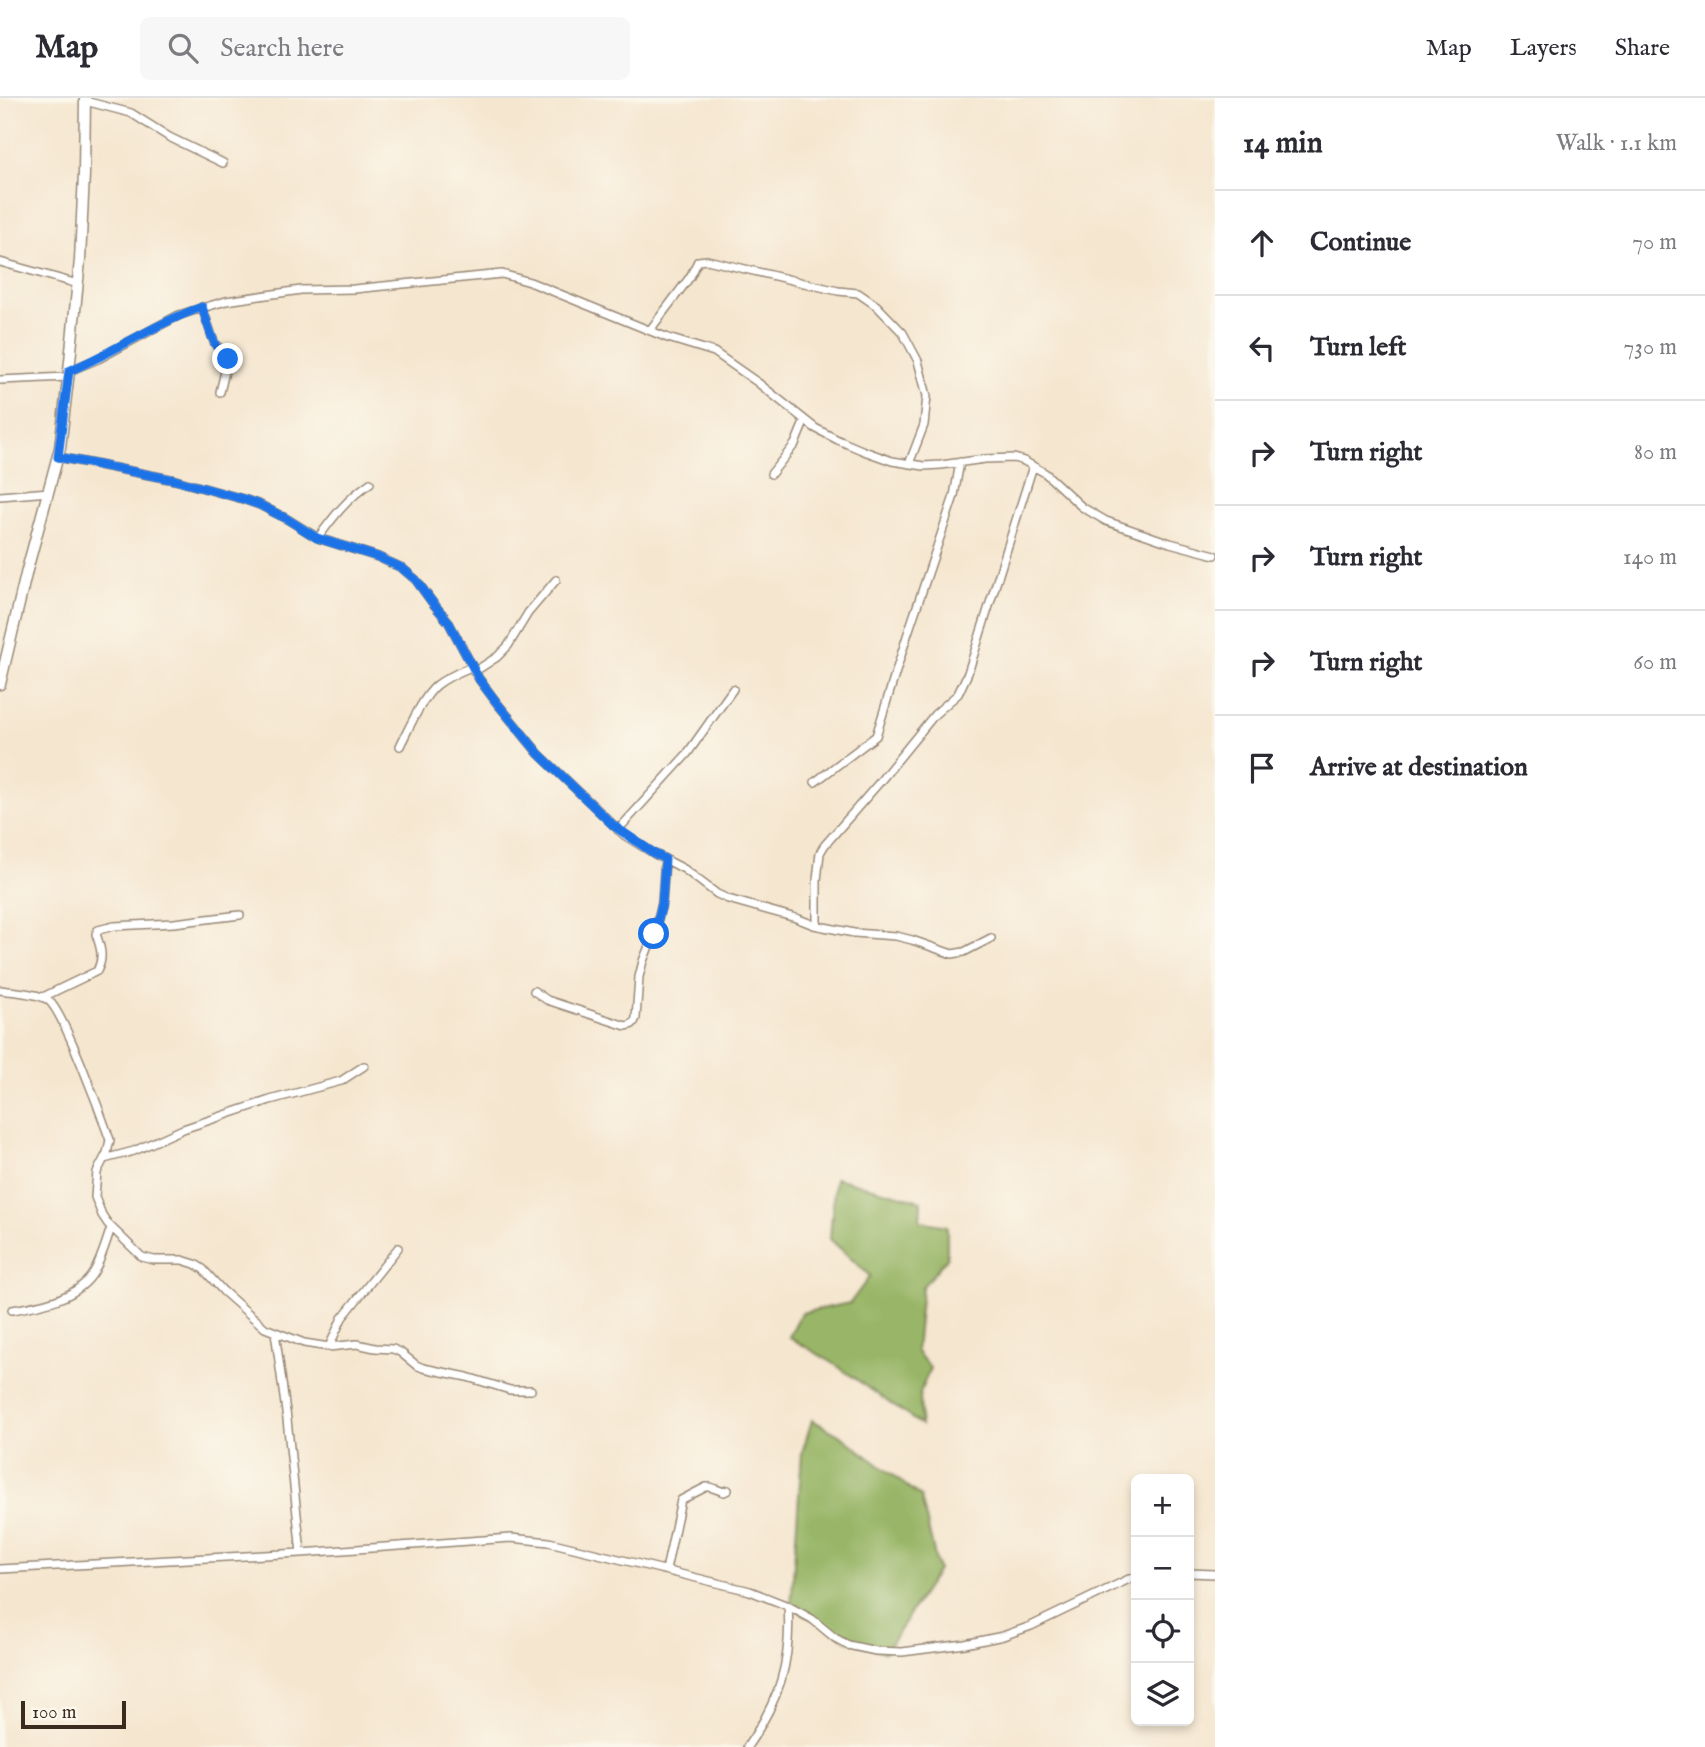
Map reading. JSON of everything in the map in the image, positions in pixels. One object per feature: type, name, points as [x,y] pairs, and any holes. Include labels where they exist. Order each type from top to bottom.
[{"type":"street","points":[[0,684],[2,665],[58,457],[78,284],[85,174],[85,99],[131,113],[169,137],[223,163]]},
{"type":"street","points":[[650,330],[701,260],[858,293],[877,306],[903,333],[918,361],[927,396],[924,425],[909,464]]},
{"type":"street","points":[[0,262],[78,284]]},
{"type":"street","points":[[0,380],[69,374],[179,315],[238,299],[301,290],[354,289],[495,273],[530,282],[650,330],[714,352],[805,420],[864,452],[924,466],[1014,458],[1053,479],[1082,507],[1106,521],[1215,555]]},
{"type":"street","points":[[202,307],[216,346],[228,359],[220,392]]},
{"type":"street","points":[[771,474],[795,444],[805,420]]},
{"type":"street","points":[[58,457],[175,480],[243,499],[287,519],[317,538],[393,563],[410,574],[448,621],[473,670],[539,754],[618,830],[728,899],[817,925],[854,933],[896,936],[952,954],[964,952],[991,938]]},
{"type":"street","points":[[815,782],[876,736],[954,495],[960,463]]},
{"type":"street","points":[[817,925],[817,880],[820,853],[824,846],[935,714],[958,694],[968,673],[1033,466]]},
{"type":"street","points":[[317,538],[340,508],[370,483]]},
{"type":"street","points":[[0,496],[49,492]]},
{"type":"street","points":[[400,746],[434,686],[497,657],[556,580]]},
{"type":"street","points":[[618,830],[687,754],[733,689]]},
{"type":"street","points":[[534,991],[547,1000],[626,1026],[634,1023],[639,977],[660,915],[665,859]]},
{"type":"street","points":[[43,997],[97,971],[102,953],[96,934],[98,930],[114,926],[174,923],[240,915]]},
{"type":"street","points":[[0,990],[43,997],[53,1004],[110,1140],[97,1172],[95,1197],[111,1228],[142,1257],[182,1260],[202,1269],[260,1324],[304,1343],[329,1347],[357,1344],[393,1349],[424,1368],[510,1390],[531,1390]]},
{"type":"street","points":[[104,1160],[134,1151],[183,1129],[270,1100],[341,1081],[364,1066]]},
{"type":"street","points":[[12,1310],[54,1301],[87,1282],[96,1268],[111,1228]]},
{"type":"street","points":[[329,1347],[342,1318],[398,1248]]},
{"type":"street","points":[[275,1332],[301,1553]]},
{"type":"street","points":[[666,1570],[681,1500],[706,1487],[724,1492],[728,1490]]},
{"type":"street","points":[[0,1569],[301,1553],[511,1538],[549,1542],[750,1591],[812,1619],[848,1645],[876,1651],[902,1652],[1003,1636],[1031,1626],[1131,1578]]},
{"type":"street","points":[[1194,1573],[1215,1574]]},
{"type":"street","points":[[747,1747],[770,1710],[784,1670],[789,1643],[788,1606]]},
{"type":"green space","points":[[835,1178],[921,1201],[920,1221],[947,1226],[947,1258],[922,1287],[916,1351],[930,1368],[920,1393],[921,1425],[833,1363],[789,1337],[801,1313],[850,1303],[870,1276],[830,1239]]},
{"type":"green space","points":[[812,1420],[841,1436],[921,1497],[938,1570],[885,1652],[849,1641],[791,1606],[802,1453]]},
{"type":"route","points":[[228,359],[216,346],[202,307],[179,315],[98,359],[69,371],[58,457],[175,480],[243,499],[287,519],[317,538],[393,563],[410,574],[448,621],[479,679],[539,754],[624,835],[665,859],[662,904],[654,934]]}]
